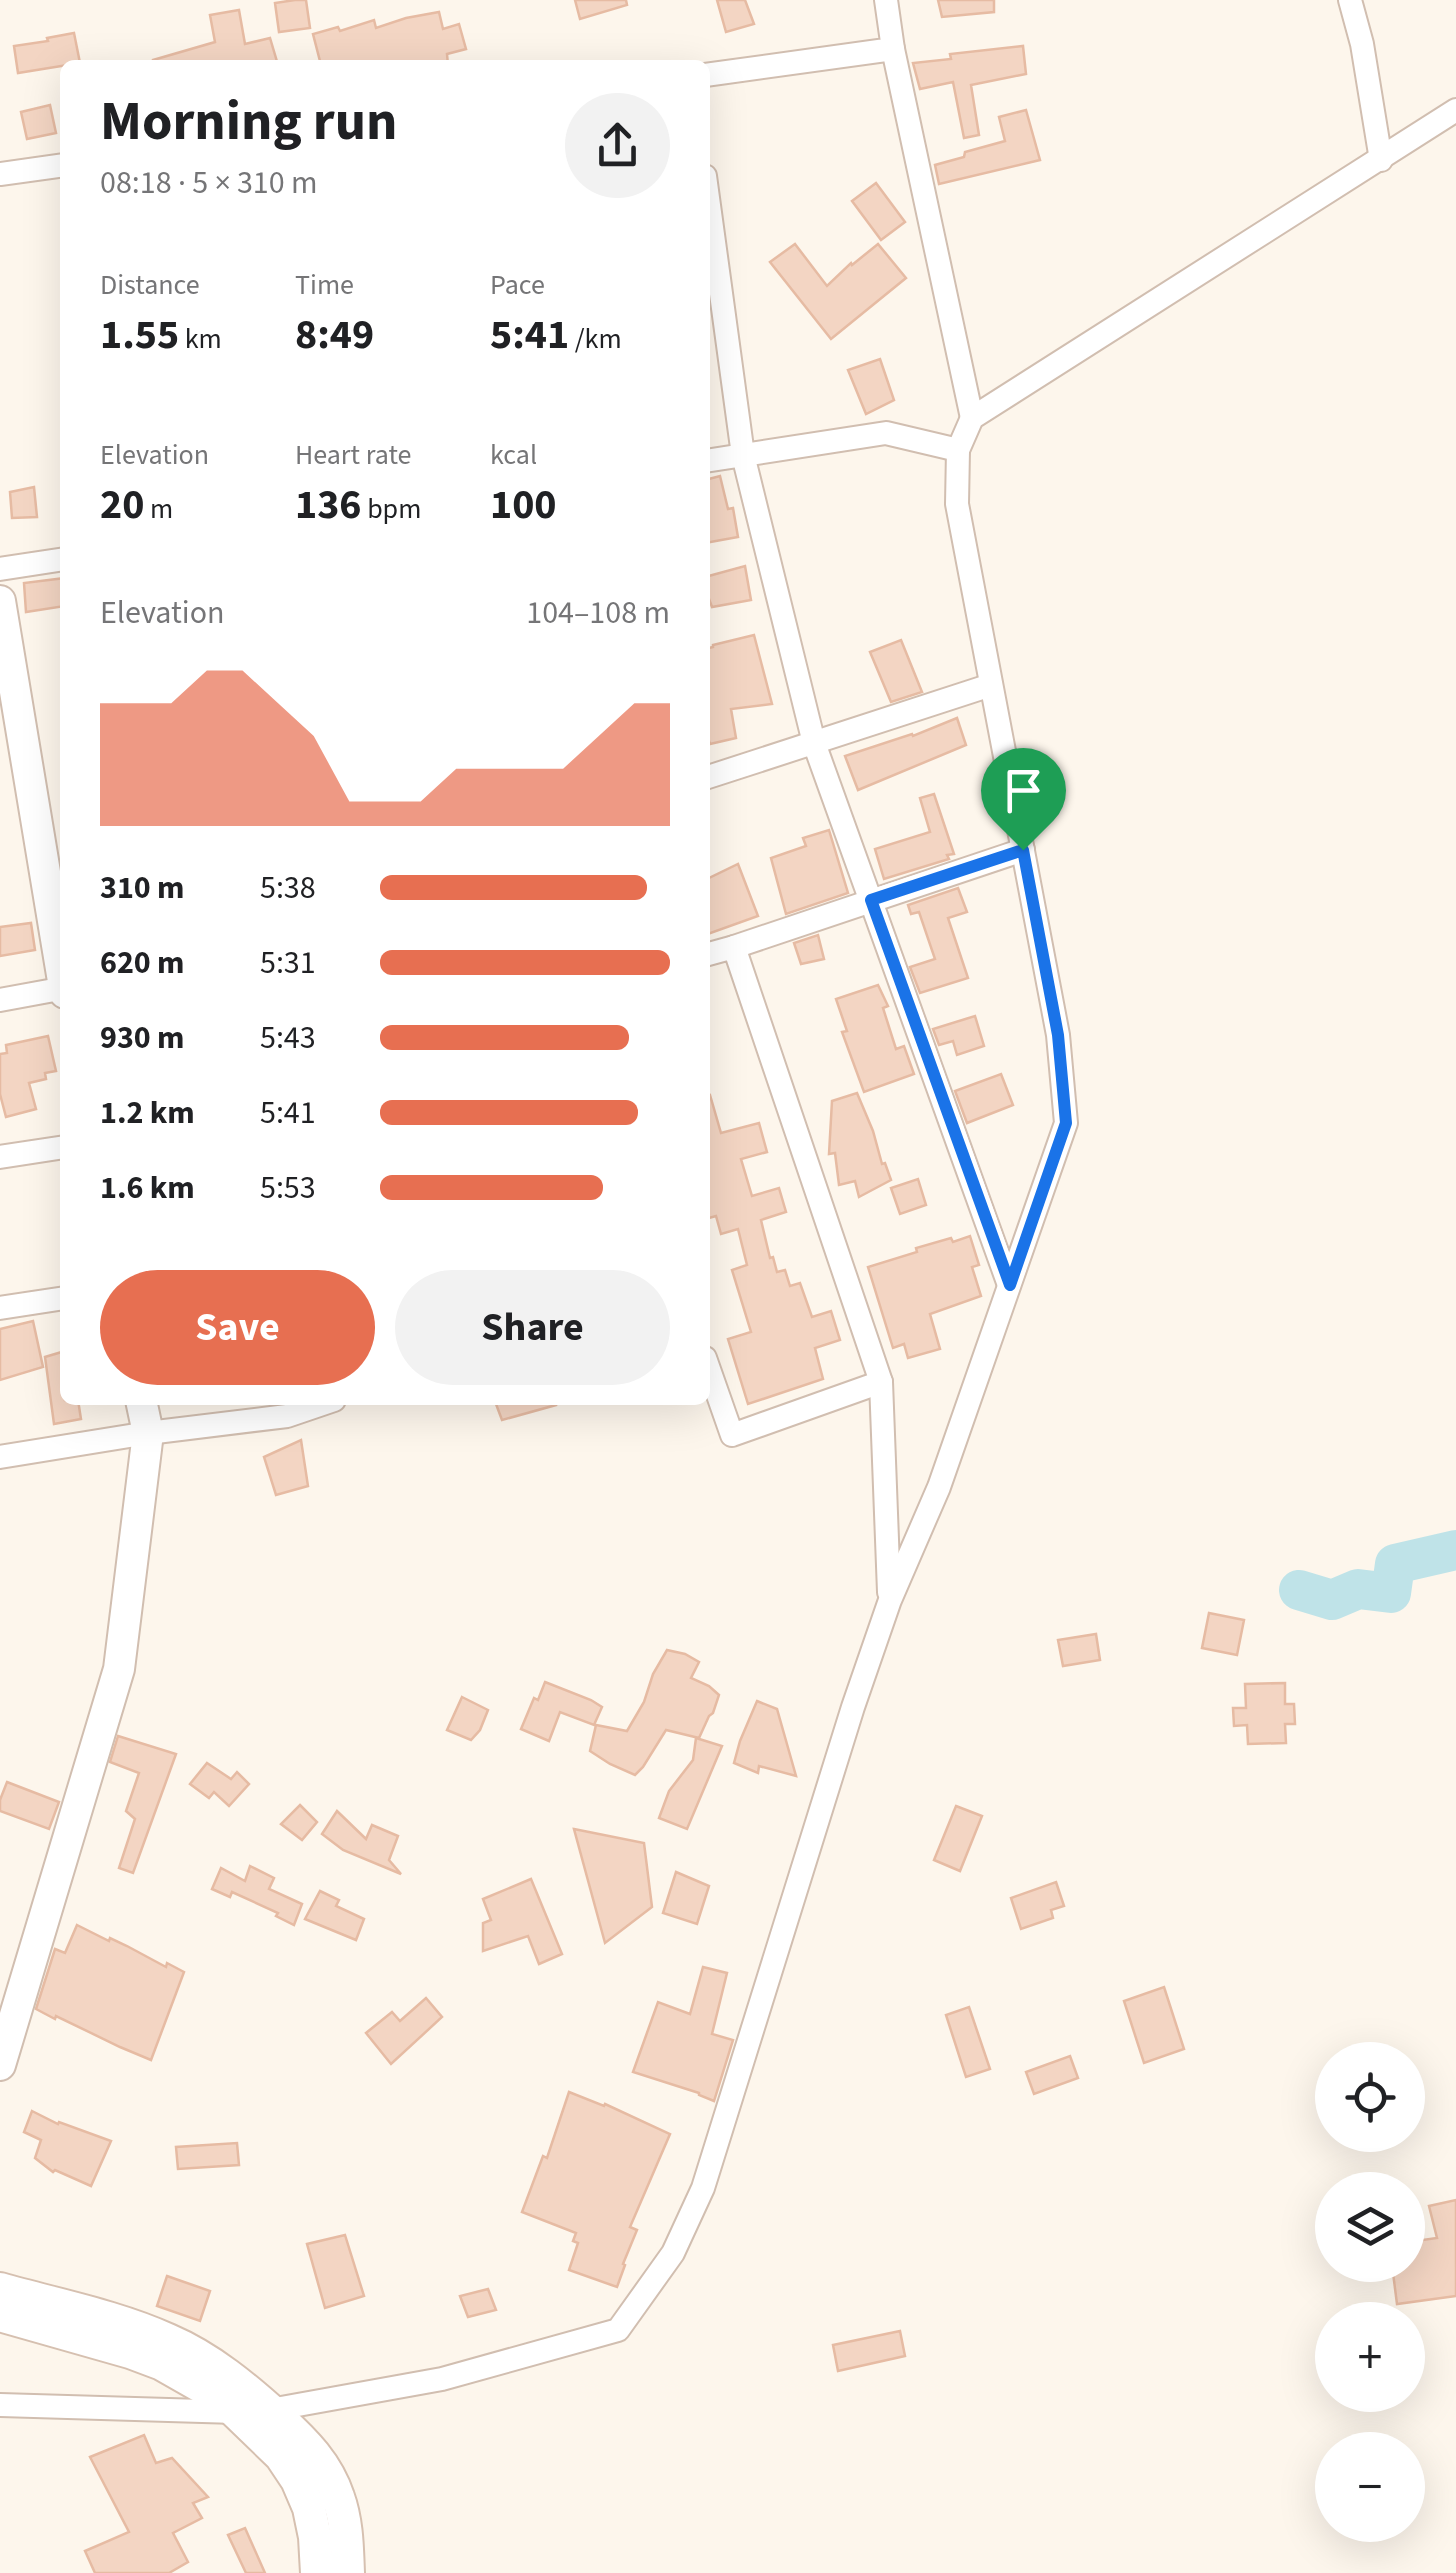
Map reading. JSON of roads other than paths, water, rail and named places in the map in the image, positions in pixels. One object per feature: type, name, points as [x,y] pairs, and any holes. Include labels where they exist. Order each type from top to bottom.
[{"type":"main road","points":[[0,2290],[141,2329],[172,2341],[238,2382],[322,2462],[338,2498],[346,2530],[348,2573]]},
{"type":"main road","points":[[0,2314],[162,2364],[220,2397],[282,2456],[297,2480],[312,2522],[317,2573]]},
{"type":"street","points":[[886,0],[972,418]]},
{"type":"street","points":[[1350,0],[1362,44],[1381,160]]},
{"type":"street","points":[[710,74],[893,48]]},
{"type":"street","points":[[0,2405],[270,2410],[442,2379],[618,2330],[673,2253],[702,2188],[890,1600],[939,1488],[1066,1123],[1058,1035],[957,504],[958,450],[972,418],[1456,110]]},
{"type":"street","points":[[0,174],[60,166]]},
{"type":"street","points":[[710,213],[743,455],[814,742],[1010,1285]]},
{"type":"street","points":[[710,460],[886,433],[958,450]]},
{"type":"street","points":[[0,569],[60,560]]},
{"type":"street","points":[[0,601],[60,960]]},
{"type":"street","points":[[710,776],[992,685]]},
{"type":"street","points":[[710,953],[1023,850]]},
{"type":"street","points":[[734,946],[881,1382],[890,1600]]},
{"type":"street","points":[[0,1000],[60,991]]},
{"type":"street","points":[[0,1157],[60,1147]]},
{"type":"street","points":[[0,1308],[60,1299]]},
{"type":"street","points":[[710,1372],[732,1435],[881,1382]]},
{"type":"street","points":[[0,2065],[119,1669],[148,1433],[142,1405]]},
{"type":"street","points":[[0,1457],[287,1416],[319,1405]]},
{"type":"waterway","points":[[1299,1590],[1332,1600],[1358,1589],[1391,1593],[1395,1564],[1456,1550]]}]
